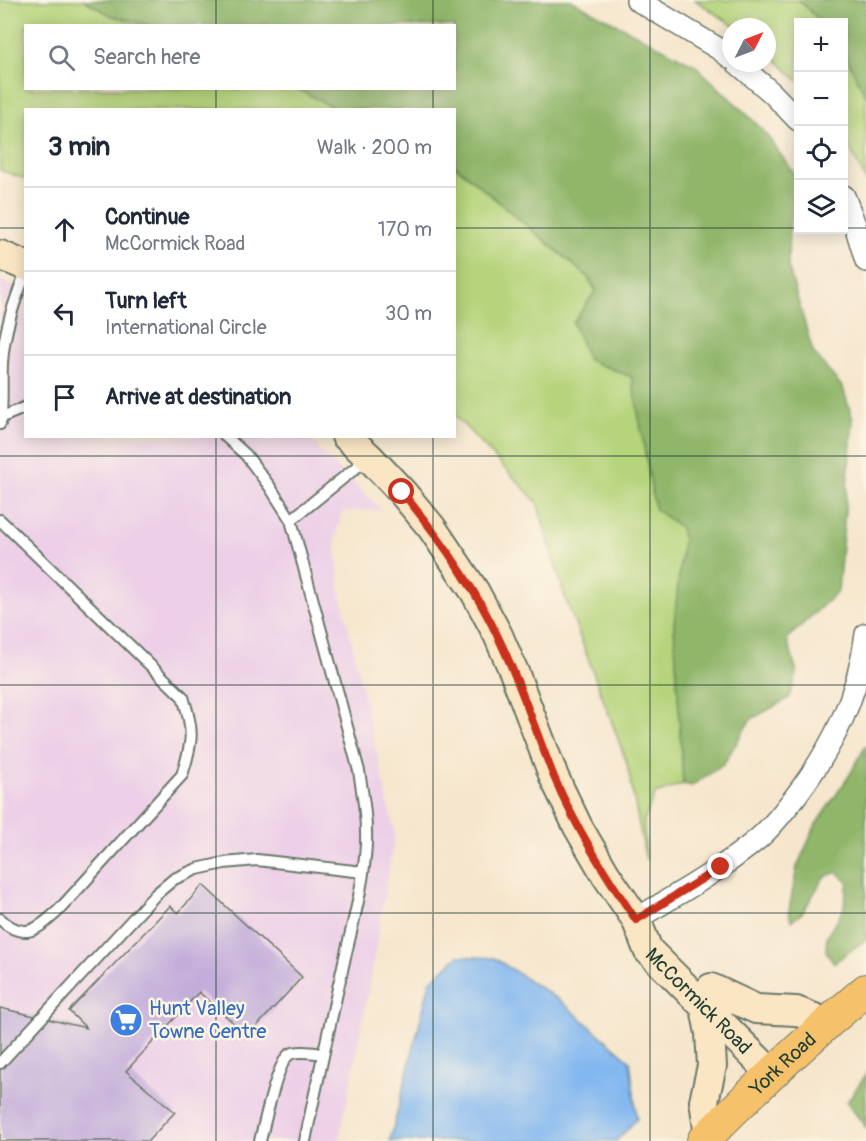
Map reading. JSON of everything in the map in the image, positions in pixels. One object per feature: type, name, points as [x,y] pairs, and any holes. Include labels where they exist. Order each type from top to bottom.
[{"type":"main road","points":[[0,255],[24,265]]},
{"type":"main road","name":"McCormick Road","points":[[348,438],[402,492],[432,528],[475,592],[498,635],[554,777],[578,827],[636,920],[663,939],[708,998],[778,1067]]},
{"type":"main road","name":"York Road","points":[[706,1138],[778,1067],[866,990]]},
{"type":"main road","points":[[706,1138],[704,1101],[712,1066],[708,998],[756,1009],[796,1011],[827,1023]]},
{"type":"street","points":[[637,0],[722,51]]},
{"type":"street","points":[[748,72],[794,116]]},
{"type":"street","points":[[848,208],[866,261]]},
{"type":"street","points":[[636,920],[721,867],[760,837],[780,816],[814,772],[833,740],[849,704],[864,653],[866,634]]},
{"type":"lane","points":[[24,277],[6,329],[2,362],[0,420],[24,408]]},
{"type":"lane","points":[[227,438],[246,455],[291,520],[359,771],[365,811],[366,845],[363,872],[305,1141]]},
{"type":"lane","points":[[291,520],[369,457]]},
{"type":"lane","points":[[0,520],[183,697],[192,735],[182,775],[58,911],[36,929],[28,931],[20,932],[0,919]]},
{"type":"lane","points":[[0,1063],[156,894],[174,879],[197,869],[224,863],[257,860],[363,872]]},
{"type":"lane","points":[[260,1141],[278,1073],[284,1060],[290,1054],[301,1052],[323,1054]]},
{"type":"shaded area","points":[[0,280],[24,291],[24,438],[311,438],[321,452],[382,510],[342,511],[335,539],[340,590],[395,834],[364,1015],[339,1141],[0,1141]]},
{"type":"green space","points":[[0,0],[84,0],[112,16],[145,24],[24,24],[24,90],[300,90],[334,108],[24,108],[24,179],[0,170]]},
{"type":"green space","points":[[84,0],[571,0],[695,65],[763,130],[794,173],[794,210],[789,227],[788,266],[813,352],[843,388],[853,420],[838,591],[787,639],[797,673],[789,698],[750,720],[723,765],[691,786],[683,784],[674,624],[683,538],[680,527],[655,509],[632,377],[588,360],[573,323],[596,290],[587,276],[456,166],[456,108],[334,108],[300,90],[456,90],[456,24],[145,24],[112,16]]},
{"type":"green space","points":[[695,0],[799,0],[817,18],[794,18],[794,77],[776,59],[776,18],[722,18]]},
{"type":"green space","points":[[799,0],[866,0],[866,97],[848,60],[848,18],[817,18]]},
{"type":"green space","points":[[848,60],[866,97],[866,181],[848,144]]},
{"type":"green space","points":[[456,167],[587,276],[596,291],[573,323],[588,360],[632,377],[655,509],[680,527],[683,538],[674,624],[683,784],[655,794],[644,821],[646,860],[627,763],[564,594],[537,502],[456,417]]},
{"type":"green space","points":[[866,745],[866,939],[834,963],[826,951],[827,936],[843,911],[848,882],[837,872],[824,877],[802,913],[791,921],[789,911],[797,867],[816,824],[849,776]]},
{"type":"green space","points":[[866,1072],[866,1128],[847,1102]]},
{"type":"water","points":[[458,956],[494,958],[561,1001],[630,1061],[637,1119],[616,1141],[390,1141],[430,982]]},
{"type":"building","name":"Hunt Valley Towne Centre","points":[[203,885],[302,977],[248,1036],[199,992],[126,1071],[175,1112],[148,1141],[0,1141],[0,1008],[86,1028],[69,1011],[170,906],[178,913]]},
{"type":"place","name":"Hunt Valley Towne Centre","points":[[126,1020]]},
{"type":"route","points":[[402,492],[432,528],[475,592],[498,635],[554,777],[578,827],[636,920],[721,867]]}]
